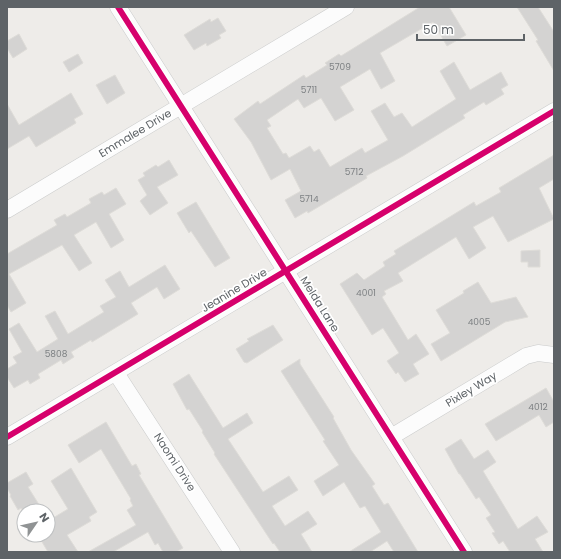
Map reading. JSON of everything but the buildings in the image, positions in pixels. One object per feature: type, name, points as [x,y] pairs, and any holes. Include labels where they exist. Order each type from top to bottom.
[{"type":"street","name":"Melda Lane","points":[[118,7],[464,552]]},
{"type":"street","name":"Emmalee Drive","points":[[7,210],[346,7]]},
{"type":"street","name":"Jeanine Drive","points":[[7,437],[554,111]]},
{"type":"street","name":"Pixley Way","points":[[391,437],[526,356],[538,353],[554,355]]},
{"type":"street","name":"Naomi Drive","points":[[116,373],[232,552]]},
{"type":"cycle path","points":[[118,7],[464,552]]},
{"type":"cycle path","points":[[7,437],[554,111]]}]
